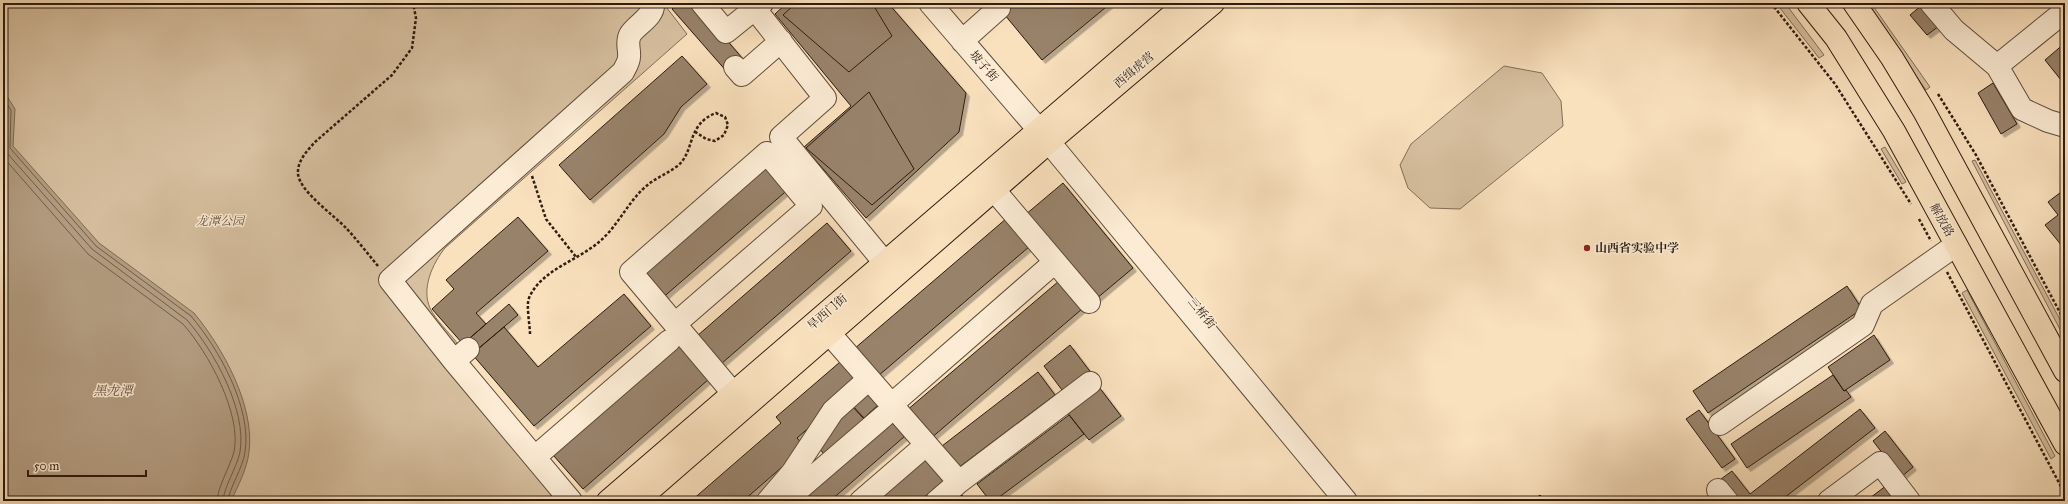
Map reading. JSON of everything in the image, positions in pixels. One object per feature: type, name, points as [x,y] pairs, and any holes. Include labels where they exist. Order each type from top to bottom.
[{"type":"main road","name":"西缉虎营","points":[[1048,133],[1186,3]]},
{"type":"main road","name":"西缉虎营","points":[[1048,133],[1213,3]]},
{"type":"main road","name":"解放路","points":[[1808,3],[1836,38],[1862,78],[1956,245],[2065,444]]},
{"type":"main road","points":[[1854,3],[1892,58],[1924,111],[2065,371]]},
{"type":"main road","name":"旱西门街","points":[[637,501],[994,190],[1048,133]]},
{"type":"main road","name":"旱西门街","points":[[608,501],[885,263],[1048,133]]},
{"type":"street","points":[[571,501],[535,457],[522,427],[461,355],[390,280],[623,72],[630,57],[628,47],[630,36],[646,19],[653,7],[653,3]]},
{"type":"street","points":[[702,3],[726,32],[759,5]]},
{"type":"street","points":[[1931,3],[1954,30],[1997,66],[2022,110],[2048,121],[2065,126]]},
{"type":"street","points":[[759,5],[755,9],[825,98],[781,137],[885,263]]},
{"type":"street","name":"坡子街","points":[[940,6],[1048,133]]},
{"type":"street","points":[[966,38],[999,8]]},
{"type":"street","points":[[1997,66],[2065,11]]},
{"type":"street","points":[[735,66],[742,75],[781,41]]},
{"type":"street","name":"三桥街","points":[[1048,133],[1336,494],[1357,501]]},
{"type":"street","points":[[535,457],[672,332],[811,206],[767,153],[631,272],[672,332],[733,393]]},
{"type":"street","points":[[994,190],[1089,302]]},
{"type":"street","points":[[1720,424],[1863,325],[1872,304],[1956,245]]},
{"type":"street","points":[[785,501],[1055,262]]},
{"type":"street","points":[[829,333],[888,410],[926,445],[959,482]]},
{"type":"street","points":[[937,501],[959,482],[1090,383]]},
{"type":"street","points":[[768,501],[792,473],[833,411],[861,386]]},
{"type":"street","points":[[861,501],[926,445]]},
{"type":"street","points":[[1829,501],[1880,463],[1909,501]]},
{"type":"path","points":[[390,280],[346,228],[307,191],[298,176],[299,166],[305,153],[315,142],[392,75],[412,48],[416,18],[413,3]]},
{"type":"path","points":[[1941,99],[1976,155],[2065,322]]},
{"type":"path","points":[[530,334],[528,299],[543,278],[599,242],[623,216],[642,189],[659,176],[678,166],[686,153],[694,130],[705,117],[716,113],[725,117],[728,125],[724,135],[715,141],[706,139],[694,130]]},
{"type":"path","points":[[522,162],[535,181],[540,206],[546,220],[576,257]]},
{"type":"green space","name":"龙潭公园","points":[[3,3],[663,3],[687,34],[445,248],[436,261],[428,284],[427,292],[430,308],[439,322],[457,343],[445,366],[550,489],[552,501],[3,501]]},
{"type":"green space","points":[[1776,3],[1785,3],[1824,55],[1819,58]]},
{"type":"green space","points":[[1864,3],[1871,3],[1930,87],[1926,90]]},
{"type":"green space","points":[[1504,66],[1542,73],[1561,101],[1563,126],[1460,209],[1430,208],[1408,188],[1400,165],[1411,144]]},
{"type":"green space","points":[[1885,147],[1906,182],[1902,184],[1881,149]]},
{"type":"green space","points":[[1975,160],[2065,329],[2065,339],[1972,161]]},
{"type":"green space","points":[[1967,290],[2055,456],[2051,459],[1962,293]]},
{"type":"water","name":"黑龙潭","points":[[3,90],[15,109],[13,146],[99,243],[194,313],[216,343],[226,360],[242,397],[250,434],[249,452],[246,465],[231,501],[3,501]]},
{"type":"building","points":[[679,3],[695,3],[743,59],[728,73],[672,9]]},
{"type":"building","points":[[787,3],[888,3],[966,93],[959,132],[866,218],[804,147],[851,106],[775,14]]},
{"type":"building","points":[[796,3],[872,3],[892,36],[849,72],[783,15]]},
{"type":"building","points":[[995,3],[1028,4],[1111,3],[1042,60]]},
{"type":"building","points":[[1922,5],[1939,26],[1927,35],[1910,15]]},
{"type":"building","points":[[2065,43],[2065,85],[2045,60]]},
{"type":"building","points":[[682,56],[707,84],[681,107],[664,134],[590,200],[559,165]]},
{"type":"building","points":[[1993,83],[2017,124],[2001,134],[1978,93]]},
{"type":"building","points":[[869,92],[914,169],[872,205],[806,148]]},
{"type":"building","points":[[767,159],[791,187],[660,300],[636,272]]},
{"type":"building","points":[[1063,183],[1133,268],[1096,299],[1025,215]]},
{"type":"building","points":[[2065,189],[2065,255],[2060,248],[2062,246],[2045,225],[2058,215],[2048,202]]},
{"type":"building","points":[[518,217],[548,251],[476,313],[486,324],[463,344],[432,309],[454,289],[446,280]]},
{"type":"building","points":[[1007,218],[1030,246],[878,376],[854,349]]},
{"type":"building","points":[[827,223],[851,251],[721,364],[697,336]]},
{"type":"building","points":[[1059,281],[1082,309],[930,439],[906,411]]},
{"type":"building","points":[[1847,286],[1862,309],[1708,413],[1693,391]]},
{"type":"building","points":[[624,294],[651,326],[534,426],[472,354],[504,327],[538,367]]},
{"type":"building","points":[[509,304],[518,315],[472,354],[463,344]]},
{"type":"building","points":[[1874,335],[1890,360],[1844,391],[1828,367]]},
{"type":"building","points":[[680,345],[709,379],[583,489],[553,455]]},
{"type":"building","points":[[1070,345],[1092,374],[1065,394],[1044,366]]},
{"type":"building","points":[[840,362],[859,384],[797,438],[805,447],[743,501],[691,501],[781,423],[776,417]]},
{"type":"building","points":[[1038,372],[1055,395],[958,468],[942,446]]},
{"type":"building","points":[[1833,375],[1844,391],[1846,390],[1851,397],[1747,468],[1731,444]]},
{"type":"building","points":[[1099,387],[1121,416],[1089,440],[1067,412]]},
{"type":"building","points":[[864,390],[878,405],[864,418],[850,403]]},
{"type":"building","points":[[851,405],[864,419],[824,454],[817,446]]},
{"type":"building","points":[[1860,409],[1875,428],[1780,501],[1738,501],[1721,479],[1732,471],[1750,494]]},
{"type":"building","points":[[1699,410],[1735,459],[1722,468],[1686,419]]},
{"type":"building","points":[[1069,415],[1084,434],[994,501],[990,501],[977,484]]},
{"type":"building","points":[[889,417],[905,436],[830,501],[791,501]]},
{"type":"building","points":[[1885,431],[1913,467],[1901,477],[1873,441]]},
{"type":"building","points":[[927,457],[945,479],[920,501],[875,501]]},
{"type":"building","points":[[1891,482],[1905,501],[1866,501]]},
{"type":"building","points":[[1715,490],[1724,501],[1702,501]]},
{"type":"building","points":[[962,495],[966,501],[955,501]]},
{"type":"building","points":[[1540,495],[1546,501],[1532,501]]},
{"type":"building","points":[[1927,496],[1931,501],[1920,501]]},
{"type":"place","name":"山西省实验中学","points":[[1587,248]]}]
